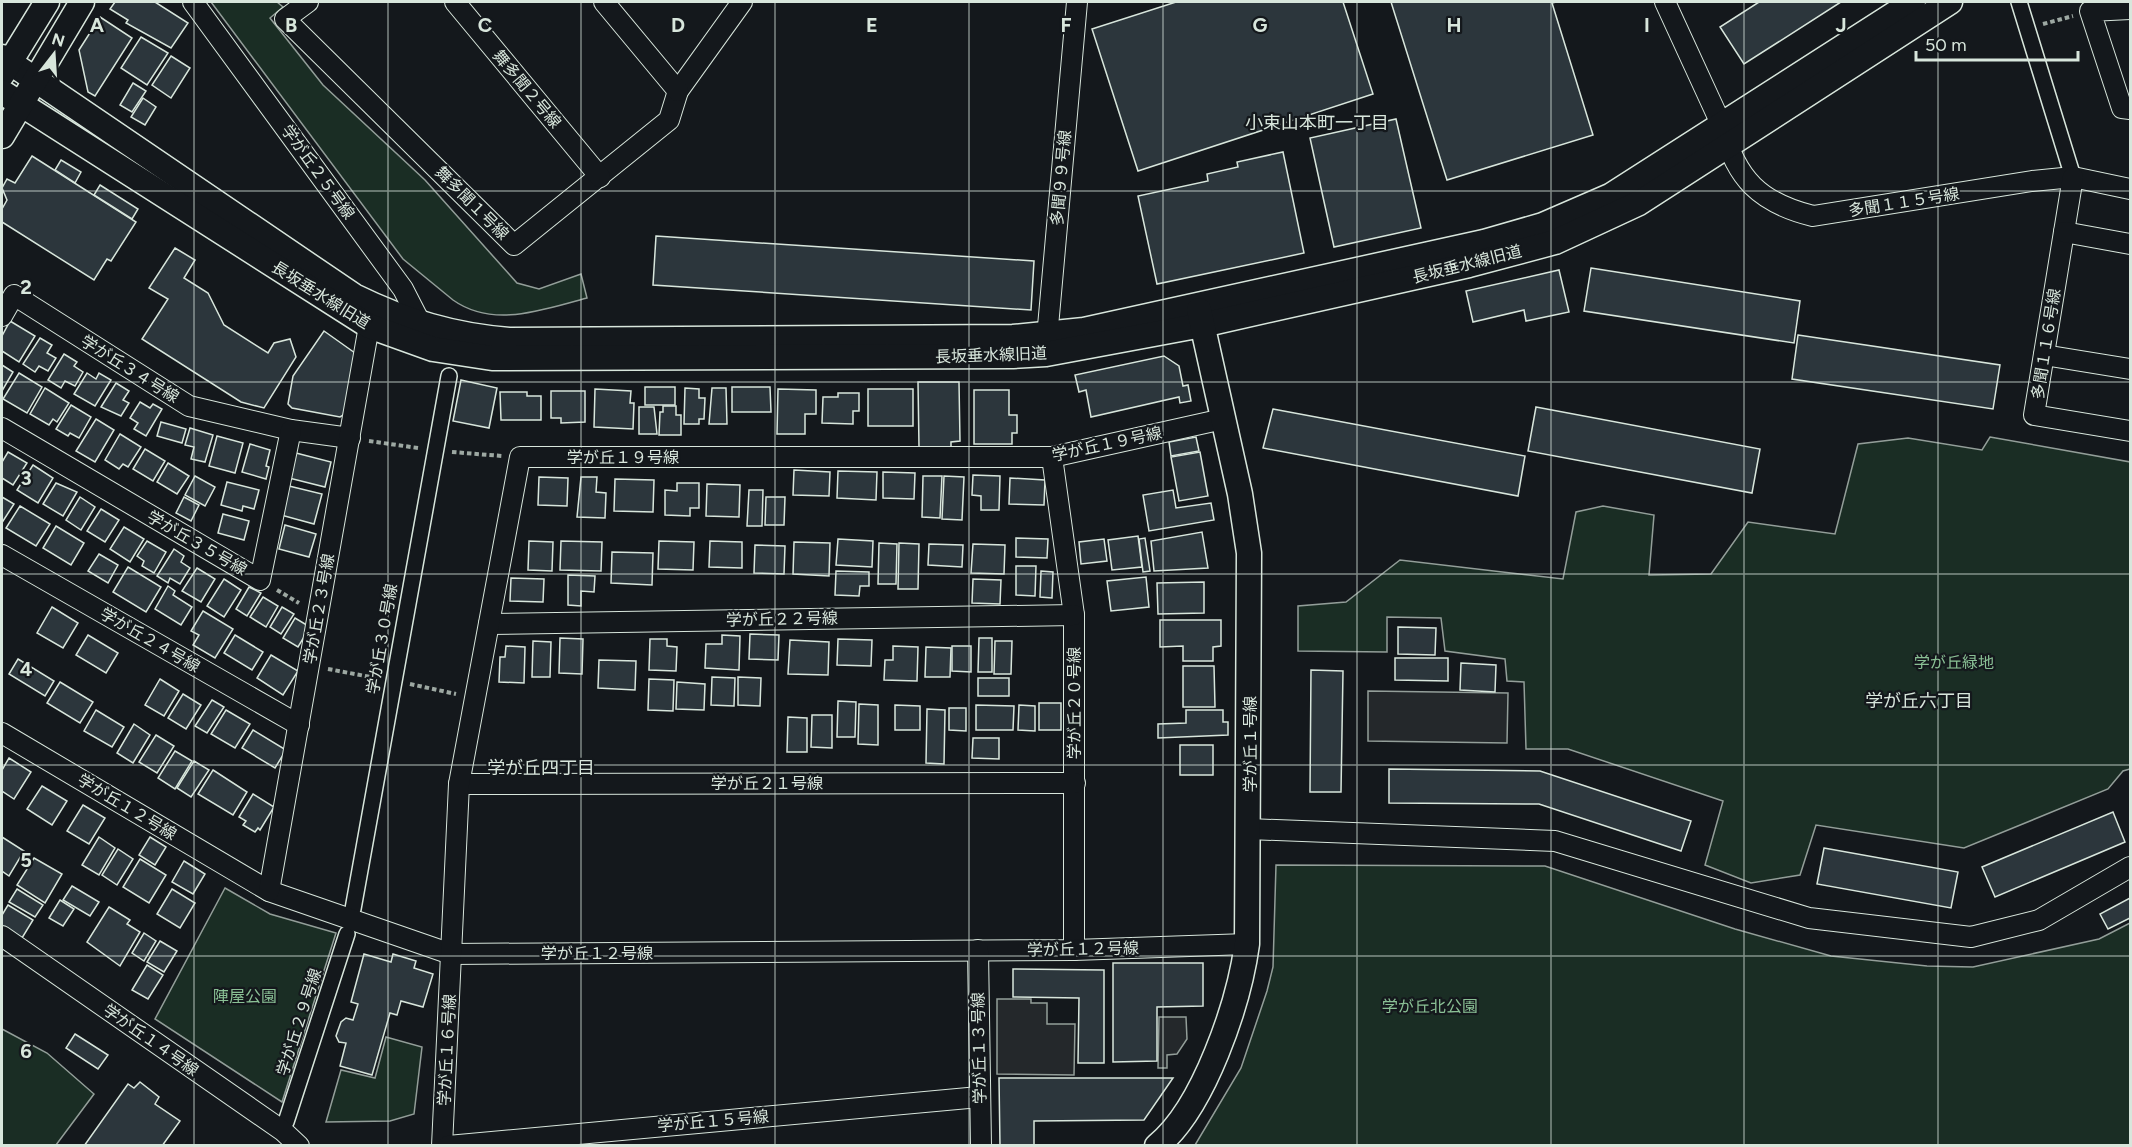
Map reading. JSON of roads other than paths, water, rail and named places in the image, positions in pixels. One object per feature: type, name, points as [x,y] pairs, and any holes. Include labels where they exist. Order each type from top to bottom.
[{"type":"street","points":[[4,65],[46,2]]},
{"type":"street","points":[[2,136],[11,99],[35,79],[82,2]]},
{"type":"street","name":"学が丘２５号線","points":[[193,2],[403,289],[433,349]]},
{"type":"street","name":"舞多聞１号線","points":[[309,2],[285,19],[514,245],[669,120],[678,92],[742,2]]},
{"type":"street","name":"舞多聞２号線","points":[[455,2],[600,177]]},
{"type":"street","points":[[604,2],[678,92]]},
{"type":"street","name":"多聞９９号線","points":[[1046,344],[1077,2]]},
{"type":"street","name":"多聞１１５号線","points":[[1665,2],[1724,135],[1747,180],[1768,201],[1786,210],[1813,216],[2032,181],[2073,177],[2130,189]]},
{"type":"street","name":"長坂垂水線旧道","points":[[11,99],[369,326],[433,349],[492,358],[553,359],[1046,344],[1448,270],[1555,242],[1639,202],[1724,135],[1914,2]]},
{"type":"street","name":"長坂垂水線旧道","points":[[1724,135],[1950,2]]},
{"type":"street","points":[[2019,2],[2073,177]]},
{"type":"street","points":[[2130,9],[2090,11],[2121,108],[2130,109]]},
{"type":"street","name":"長坂垂水線旧道","points":[[4,65],[35,79],[354,296],[391,314],[446,332],[511,340],[1001,337],[1046,344]]},
{"type":"street","name":"多聞１１６号線","points":[[2073,177],[2034,414],[2130,431]]},
{"type":"street","points":[[2064,232],[2130,244]]},
{"type":"street","name":"学が丘３４号線","points":[[2,316],[14,295],[189,406],[291,430],[350,438]]},
{"type":"street","name":"学が丘１号線","points":[[1157,1146],[1171,1134],[1210,1068],[1242,980],[1247,944],[1249,553],[1200,315]]},
{"type":"street","name":"学が丘２３号線","points":[[269,891],[369,326]]},
{"type":"street","points":[[2044,354],[2130,369]]},
{"type":"street","name":"学が丘３０号線","points":[[353,909],[448,376]]},
{"type":"street","name":"学が丘１９号線","points":[[451,954],[459,784],[520,457],[1052,457],[1223,419]]},
{"type":"street","name":"学が丘３５号線","points":[[2,428],[260,580],[291,430]]},
{"type":"street","name":"学が丘２０号線","points":[[1052,457],[1074,615],[1074,950]]},
{"type":"street","name":"学が丘２４号線","points":[[2,555],[299,725]]},
{"type":"street","name":"学が丘２２号線","points":[[489,624],[1074,615]]},
{"type":"street","name":"学が丘１２号線","points":[[2,733],[269,891],[451,954],[1074,950],[1247,944]]},
{"type":"street","name":"学が丘２１号線","points":[[459,784],[1075,783]]},
{"type":"street","points":[[1249,830],[1555,841],[1809,918],[1971,937],[2039,920],[2130,867]]},
{"type":"street","name":"学が丘２９号線","points":[[286,1122],[347,934]]},
{"type":"street","name":"学が丘１４号線","points":[[2,936],[283,1131],[299,1146]]},
{"type":"street","name":"学が丘１３号線","points":[[978,950],[981,1146]]},
{"type":"street","name":"学が丘１６号線","points":[[442,1146],[451,954]]},
{"type":"street","name":"学が丘１５号線","points":[[447,1146],[979,1097]]},
{"type":"district","name":"小束山本町一丁目","points":[[1317,123]]},
{"type":"district","name":"学が丘六丁目","points":[[1919,701]]},
{"type":"district","name":"学が丘四丁目","points":[[541,768]]},
{"type":"park label","name":"学が丘緑地","points":[[1954,662]]},
{"type":"park label","name":"陣屋公園","points":[[245,996]]},
{"type":"park label","name":"学が丘北公園","points":[[1430,1006]]}]
